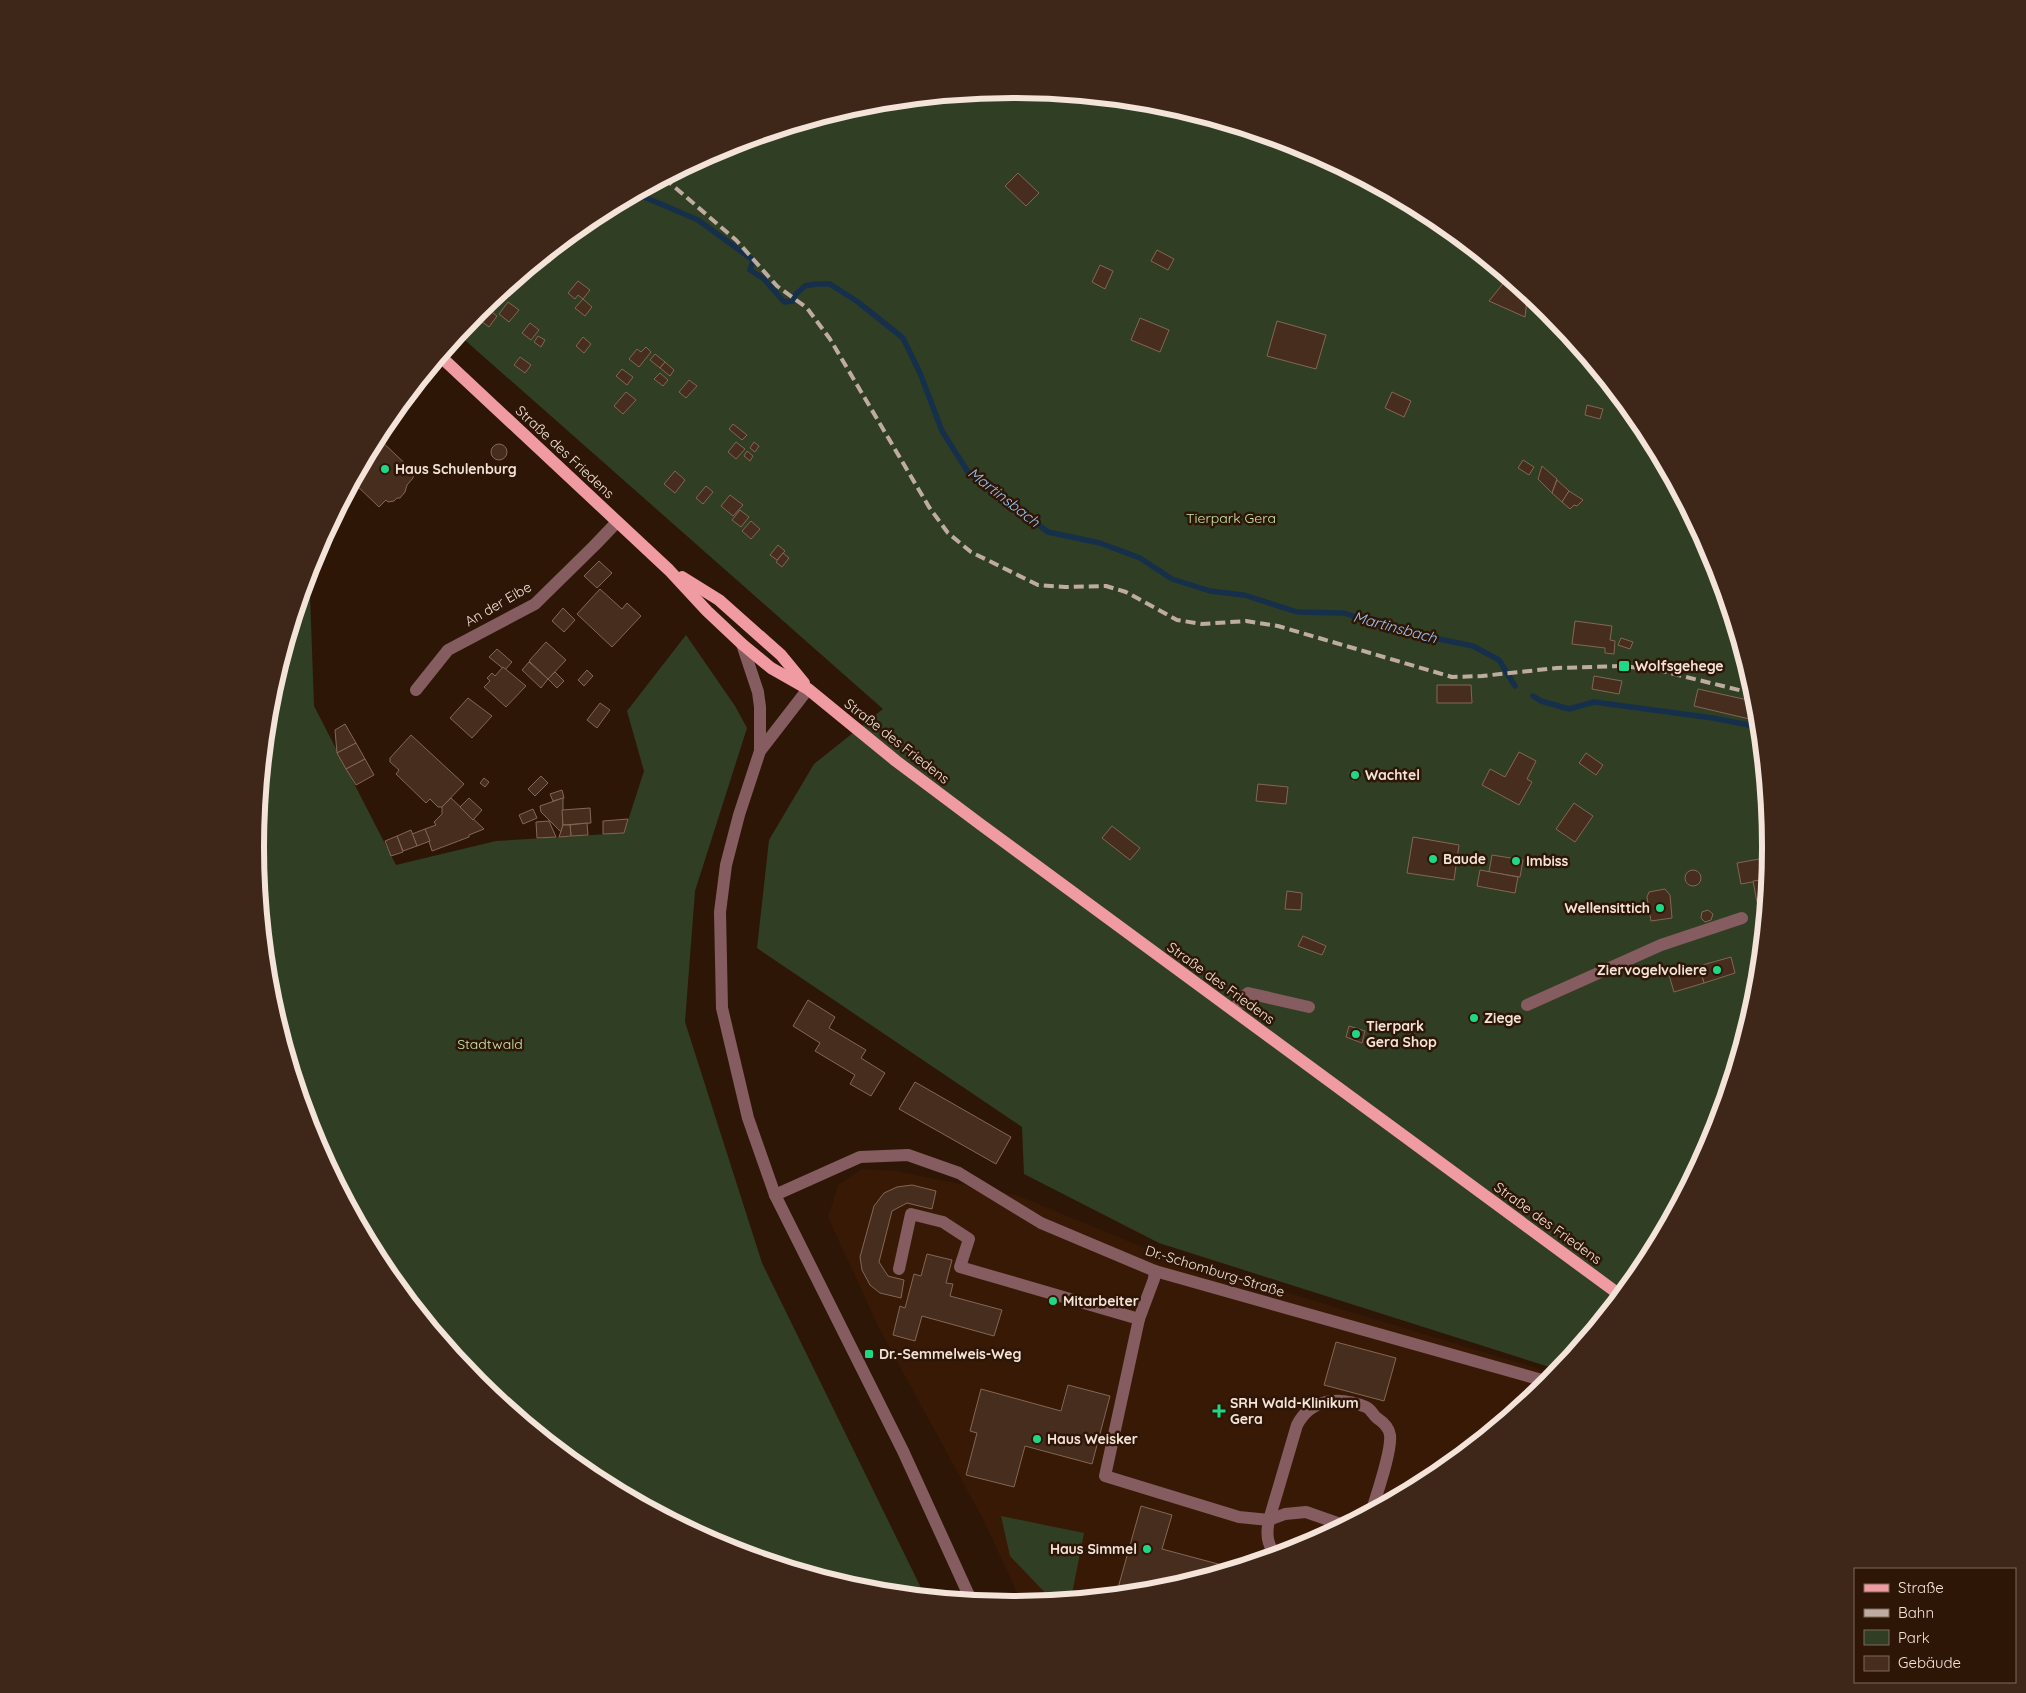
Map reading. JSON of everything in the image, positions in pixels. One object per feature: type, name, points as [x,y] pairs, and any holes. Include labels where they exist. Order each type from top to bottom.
[{"type":"main road","name":"Straße des Friedens","points":[[444,360],[669,570],[707,611],[742,644],[771,668],[808,689],[896,761],[1615,1291]]},
{"type":"main road","name":"Straße des Friedens","points":[[669,570],[719,600],[781,655],[808,689]]},
{"type":"street","name":"An der Eibe","points":[[416,690],[448,650],[535,604],[617,522]]},
{"type":"street","points":[[742,644],[756,687],[760,707],[760,751],[739,814],[726,865],[720,912],[722,1008],[748,1118],[775,1195],[902,1451],[968,1594]]},
{"type":"street","points":[[760,751],[808,689]]},
{"type":"street","points":[[1527,1005],[1661,945],[1742,918]]},
{"type":"street","points":[[1233,1010],[1248,993],[1309,1007]]},
{"type":"street","name":"Dr.-Schomburg-Straße","points":[[775,1195],[860,1157],[908,1155],[958,1173],[1041,1223],[1155,1271],[1539,1379]]},
{"type":"street","points":[[898,1270],[912,1214],[943,1222],[969,1239],[960,1268],[1139,1319]]},
{"type":"street","points":[[1155,1271],[1154,1279],[1139,1319],[1105,1476],[1239,1517],[1269,1520],[1285,1514],[1306,1512],[1335,1522]]},
{"type":"street","points":[[1271,1549],[1266,1534],[1269,1520],[1297,1425],[1303,1414],[1313,1407],[1334,1399],[1368,1408],[1385,1423],[1390,1435],[1388,1451],[1374,1502]]},
{"type":"shaded area","name":"SRH Wald-Klinikum Gera","points":[[862,1169],[896,1171],[1019,1196],[1159,1254],[1547,1371],[1507,1410],[1469,1441],[1429,1469],[1388,1495],[1300,1538],[1254,1556],[1207,1570],[1159,1581],[1111,1589],[1019,1596],[983,1519],[879,1328],[828,1217],[838,1185]]},
{"type":"green space","name":"Tierpark Gera","points":[[964,99],[1062,99],[1111,104],[1207,123],[1254,137],[1344,175],[1388,198],[1469,252],[1507,283],[1543,317],[1576,353],[1636,430],[1662,472],[1685,515],[1705,560],[1722,606],[1748,700],[1756,749],[1762,846],[1756,944],[1748,993],[1722,1087],[1705,1133],[1685,1178],[1662,1221],[1636,1263],[1607,1302],[1551,1367],[1159,1243],[1024,1174],[1022,1127],[757,948],[769,840],[814,764],[883,709],[463,339],[519,283],[557,252],[638,198],[682,175],[772,137],[819,123],[867,112],[915,104]]},
{"type":"green space","name":"Stadtwald","points":[[309,592],[314,706],[396,865],[496,841],[624,833],[644,771],[627,711],[686,635],[735,706],[747,728],[695,891],[685,1022],[762,1263],[922,1590],[867,1581],[819,1570],[772,1556],[682,1518],[638,1495],[597,1469],[557,1441],[519,1410],[483,1376],[419,1302],[390,1263],[364,1221],[341,1178],[321,1133],[304,1087],[278,993],[270,944],[264,846],[270,749],[278,700],[290,653]]},
{"type":"green space","points":[[1001,1516],[1084,1533],[1072,1593],[1047,1595],[1010,1556]]},
{"type":"building","points":[[1018,173],[1039,193],[1026,206],[1005,186]]},
{"type":"building","points":[[1157,250],[1174,259],[1168,270],[1151,261]]},
{"type":"building","points":[[554,254],[556,256],[549,263],[546,261]]},
{"type":"building","points":[[1100,265],[1113,271],[1105,289],[1092,282]]},
{"type":"building","points":[[578,281],[590,290],[583,299],[578,295],[575,299],[568,293]]},
{"type":"building","points":[[1505,281],[1519,294],[1518,296],[1527,302],[1525,317],[1489,301]]},
{"type":"building","points":[[583,299],[592,307],[585,316],[575,308]]},
{"type":"building","points":[[508,302],[519,310],[509,322],[499,314]]},
{"type":"building","points":[[490,311],[497,316],[489,327],[481,321]]},
{"type":"building","points":[[1140,318],[1169,330],[1160,352],[1131,340]]},
{"type":"building","points":[[1277,321],[1326,335],[1316,369],[1267,356]]},
{"type":"building","points":[[530,323],[539,330],[531,340],[522,333]]},
{"type":"building","points":[[538,336],[545,340],[541,347],[534,342]]},
{"type":"building","points":[[583,337],[591,344],[584,353],[576,346]]},
{"type":"building","points":[[646,347],[651,352],[639,367],[629,359],[637,349],[641,352]]},
{"type":"building","points":[[655,354],[665,362],[660,368],[650,360]]},
{"type":"building","points":[[520,357],[531,365],[525,373],[514,365]]},
{"type":"building","points":[[665,362],[674,370],[670,376],[660,368]]},
{"type":"building","points":[[622,369],[633,377],[627,385],[616,376]]},
{"type":"building","points":[[660,373],[668,380],[663,386],[654,379]]},
{"type":"building","points":[[689,380],[697,386],[686,398],[679,392]]},
{"type":"building","points":[[626,392],[636,400],[623,414],[614,406]]},
{"type":"building","points":[[1392,392],[1411,401],[1404,417],[1385,408]]},
{"type":"building","points":[[1587,405],[1603,409],[1600,419],[1585,415]]},
{"type":"building","points":[[733,424],[747,435],[742,440],[729,429]]},
{"type":"building","name":"Haus Schulenburg","points":[[382,442],[414,472],[413,478],[400,498],[388,502],[386,500],[379,507],[357,486]]},
{"type":"building","points":[[736,442],[745,449],[736,459],[728,452]]},
{"type":"building","points":[[754,442],[759,446],[755,452],[750,448]]},
{"type":"building","points":[[499,444],[507,452],[499,460],[491,452]]},
{"type":"building","points":[[747,451],[753,456],[750,461],[744,456]]},
{"type":"building","points":[[1523,460],[1534,467],[1529,475],[1518,468]]},
{"type":"building","points":[[1542,466],[1557,479],[1552,493],[1538,479]]},
{"type":"building","points":[[675,471],[685,480],[675,493],[664,484]]},
{"type":"building","points":[[1557,480],[1569,491],[1562,502],[1552,493]]},
{"type":"building","points":[[706,486],[713,492],[703,504],[696,498]]},
{"type":"building","points":[[1569,491],[1583,500],[1577,506],[1574,505],[1570,509],[1562,502]]},
{"type":"building","points":[[730,495],[743,505],[733,516],[721,506]]},
{"type":"building","points":[[740,510],[749,517],[741,527],[732,520]]},
{"type":"building","points":[[751,521],[760,529],[751,539],[742,531]]},
{"type":"building","points":[[778,545],[785,551],[777,560],[770,555]]},
{"type":"building","points":[[783,553],[789,558],[782,567],[776,562]]},
{"type":"building","points":[[599,561],[612,573],[597,588],[584,576]]},
{"type":"building","points":[[600,589],[622,609],[627,603],[641,616],[612,647],[577,614]]},
{"type":"building","points":[[563,608],[575,620],[564,632],[552,621]]},
{"type":"building","points":[[1575,621],[1612,626],[1610,640],[1615,641],[1614,654],[1605,653],[1605,648],[1572,644]]},
{"type":"building","points":[[1621,638],[1633,642],[1630,649],[1618,645]]},
{"type":"building","points":[[546,642],[566,660],[548,679],[529,661]]},
{"type":"building","points":[[497,649],[512,662],[505,670],[489,657]]},
{"type":"building","points":[[529,662],[548,679],[541,688],[522,670]]},
{"type":"building","points":[[503,667],[526,686],[506,707],[484,687],[490,681],[487,678],[492,673],[495,676]]},
{"type":"building","points":[[587,670],[593,676],[584,686],[578,680]]},
{"type":"building","points":[[555,672],[564,681],[557,688],[548,679]]},
{"type":"building","points":[[1594,676],[1622,681],[1619,694],[1592,689]]},
{"type":"building","points":[[1437,685],[1471,685],[1472,703],[1437,703]]},
{"type":"building","points":[[1698,689],[1748,700],[1751,719],[1694,706]]},
{"type":"building","points":[[468,698],[492,716],[472,738],[450,718]]},
{"type":"building","points":[[600,703],[610,710],[597,728],[587,720]]},
{"type":"building","points":[[345,724],[356,743],[337,753],[335,730]]},
{"type":"building","points":[[411,735],[464,784],[442,807],[438,807],[430,799],[426,803],[396,774],[399,770],[390,762],[390,758]]},
{"type":"building","points":[[356,743],[365,759],[346,769],[337,753]]},
{"type":"building","points":[[1519,752],[1536,761],[1527,779],[1532,782],[1519,805],[1482,785],[1490,769],[1505,777]]},
{"type":"building","points":[[1586,753],[1603,765],[1596,775],[1579,763]]},
{"type":"building","points":[[365,759],[374,775],[356,785],[346,769]]},
{"type":"building","name":"Wachtel","points":[[1356,770],[1360,778],[1353,781],[1349,773]]},
{"type":"building","points":[[541,776],[548,783],[535,796],[528,789]]},
{"type":"building","points":[[484,778],[489,782],[485,787],[480,783]]},
{"type":"building","points":[[1258,784],[1288,787],[1286,804],[1256,801]]},
{"type":"building","points":[[562,790],[564,798],[553,801],[550,794]]},
{"type":"building","points":[[451,798],[484,829],[469,835],[469,837],[432,851],[425,829],[436,825],[434,822],[442,814],[442,807]]},
{"type":"building","points":[[469,798],[482,810],[473,820],[460,807]]},
{"type":"building","points":[[563,798],[563,825],[561,832],[541,812],[540,806]]},
{"type":"building","points":[[1574,803],[1593,816],[1575,842],[1556,829]]},
{"type":"building","points":[[590,808],[591,823],[563,825],[562,810]]},
{"type":"building","points":[[533,809],[537,818],[523,824],[519,815]]},
{"type":"building","points":[[628,819],[624,833],[603,834],[603,821]]},
{"type":"building","points":[[549,821],[556,837],[537,838],[536,822]]},
{"type":"building","points":[[587,823],[588,835],[571,836],[570,825]]},
{"type":"building","points":[[563,825],[570,825],[571,836],[559,837]]},
{"type":"building","points":[[1112,826],[1140,848],[1130,860],[1102,838]]},
{"type":"building","points":[[425,829],[430,841],[417,846],[412,834]]},
{"type":"building","points":[[411,830],[417,846],[403,851],[397,836]]},
{"type":"building","points":[[397,836],[403,852],[391,856],[385,841]]},
{"type":"building","name":"Baude","points":[[1413,837],[1459,845],[1454,880],[1407,873]]},
{"type":"building","points":[[1492,855],[1523,860],[1520,877],[1489,872]]},
{"type":"building","points":[[1761,859],[1761,880],[1741,884],[1737,863]]},
{"type":"building","points":[[1480,870],[1518,877],[1515,893],[1477,886]]},
{"type":"building","points":[[1690,870],[1696,870],[1701,875],[1699,884],[1690,886],[1685,881],[1685,875]]},
{"type":"building","points":[[1761,880],[1759,902],[1757,902],[1753,881]]},
{"type":"building","name":"Wellensittich","points":[[1665,889],[1670,895],[1672,918],[1651,921],[1647,897],[1649,892]]},
{"type":"building","points":[[1287,891],[1302,893],[1301,910],[1285,909]]},
{"type":"building","points":[[1708,910],[1713,914],[1711,920],[1705,922],[1701,918],[1702,912]]},
{"type":"building","points":[[1303,936],[1326,946],[1322,955],[1298,946]]},
{"type":"building","name":"Ziervogelvoliere","points":[[1731,957],[1735,973],[1704,983],[1699,966]]},
{"type":"building","points":[[1699,966],[1704,983],[1674,992],[1669,975]]},
{"type":"building","points":[[808,1000],[835,1017],[829,1028],[866,1050],[861,1058],[885,1073],[871,1096],[850,1084],[855,1075],[815,1051],[820,1043],[793,1026]]},
{"type":"building","name":"Tierpark Gera Shop","points":[[1349,1026],[1365,1031],[1362,1043],[1346,1037]]},
{"type":"building","points":[[915,1082],[1011,1137],[996,1164],[899,1109]]},
{"type":"building","points":[[912,1185],[936,1191],[932,1209],[907,1203],[892,1211],[879,1262],[888,1276],[904,1280],[901,1298],[880,1293],[870,1285],[862,1270],[860,1257],[874,1206],[884,1193],[897,1187]]},
{"type":"building","points":[[927,1254],[952,1260],[946,1283],[953,1284],[950,1296],[1002,1310],[994,1336],[922,1316],[915,1341],[893,1335],[900,1306],[905,1308],[914,1274],[921,1276]]},
{"type":"building","points":[[1336,1342],[1396,1358],[1384,1401],[1324,1385]]},
{"type":"building","name":"Haus Weisker","points":[[1068,1385],[1110,1396],[1092,1464],[1025,1446],[1014,1487],[966,1475],[977,1433],[970,1431],[981,1389],[1061,1411]]},
{"type":"building","name":"Haus Simmel","points":[[1141,1506],[1172,1515],[1162,1549],[1223,1565],[1159,1581],[1118,1588]]},
{"type":"waterway","name":"Martinsbach","points":[[642,196],[698,220],[753,260],[750,270],[764,279],[784,302],[793,301],[796,294],[805,286],[830,284],[858,302],[903,338],[920,373],[942,431],[968,472],[1048,532],[1100,543],[1140,558],[1172,579],[1210,591],[1244,595],[1297,612],[1344,613],[1399,631],[1473,646],[1499,660],[1515,686]]},
{"type":"waterway","name":"Martinsbach","points":[[1533,696],[1541,701],[1569,709],[1594,702],[1713,718],[1752,726]]},
{"type":"railway","points":[[669,182],[736,240],[777,286],[807,308],[830,339],[929,507],[948,533],[971,552],[1038,585],[1065,587],[1106,586],[1126,592],[1177,620],[1202,624],[1246,621],[1278,626],[1452,677],[1482,676],[1557,668],[1624,666],[1662,671],[1746,692]]},
{"type":"place","name":"Haus Schulenburg","points":[[385,469]]},
{"type":"place","name":"Wolfsgehege","points":[[1624,666]]},
{"type":"place","name":"Wachtel","points":[[1355,775]]},
{"type":"place","name":"Baude","points":[[1433,859]]},
{"type":"place","name":"Imbiss","points":[[1516,861]]},
{"type":"place","name":"Wellensittich","points":[[1660,908]]},
{"type":"place","name":"Ziervogelvoliere","points":[[1717,970]]},
{"type":"place","name":"Ziege","points":[[1474,1018]]},
{"type":"place","name":"Tierpark Gera Shop","points":[[1356,1034]]},
{"type":"place","name":"Mitarbeiter","points":[[1053,1301]]},
{"type":"place","name":"Dr.-Semmelweis-Weg","points":[[869,1354]]},
{"type":"place","name":"SRH Wald-Klinikum Gera","points":[[1219,1411]]},
{"type":"place","name":"Haus Weisker","points":[[1037,1439]]},
{"type":"place","name":"Haus Simmel","points":[[1147,1549]]}]
